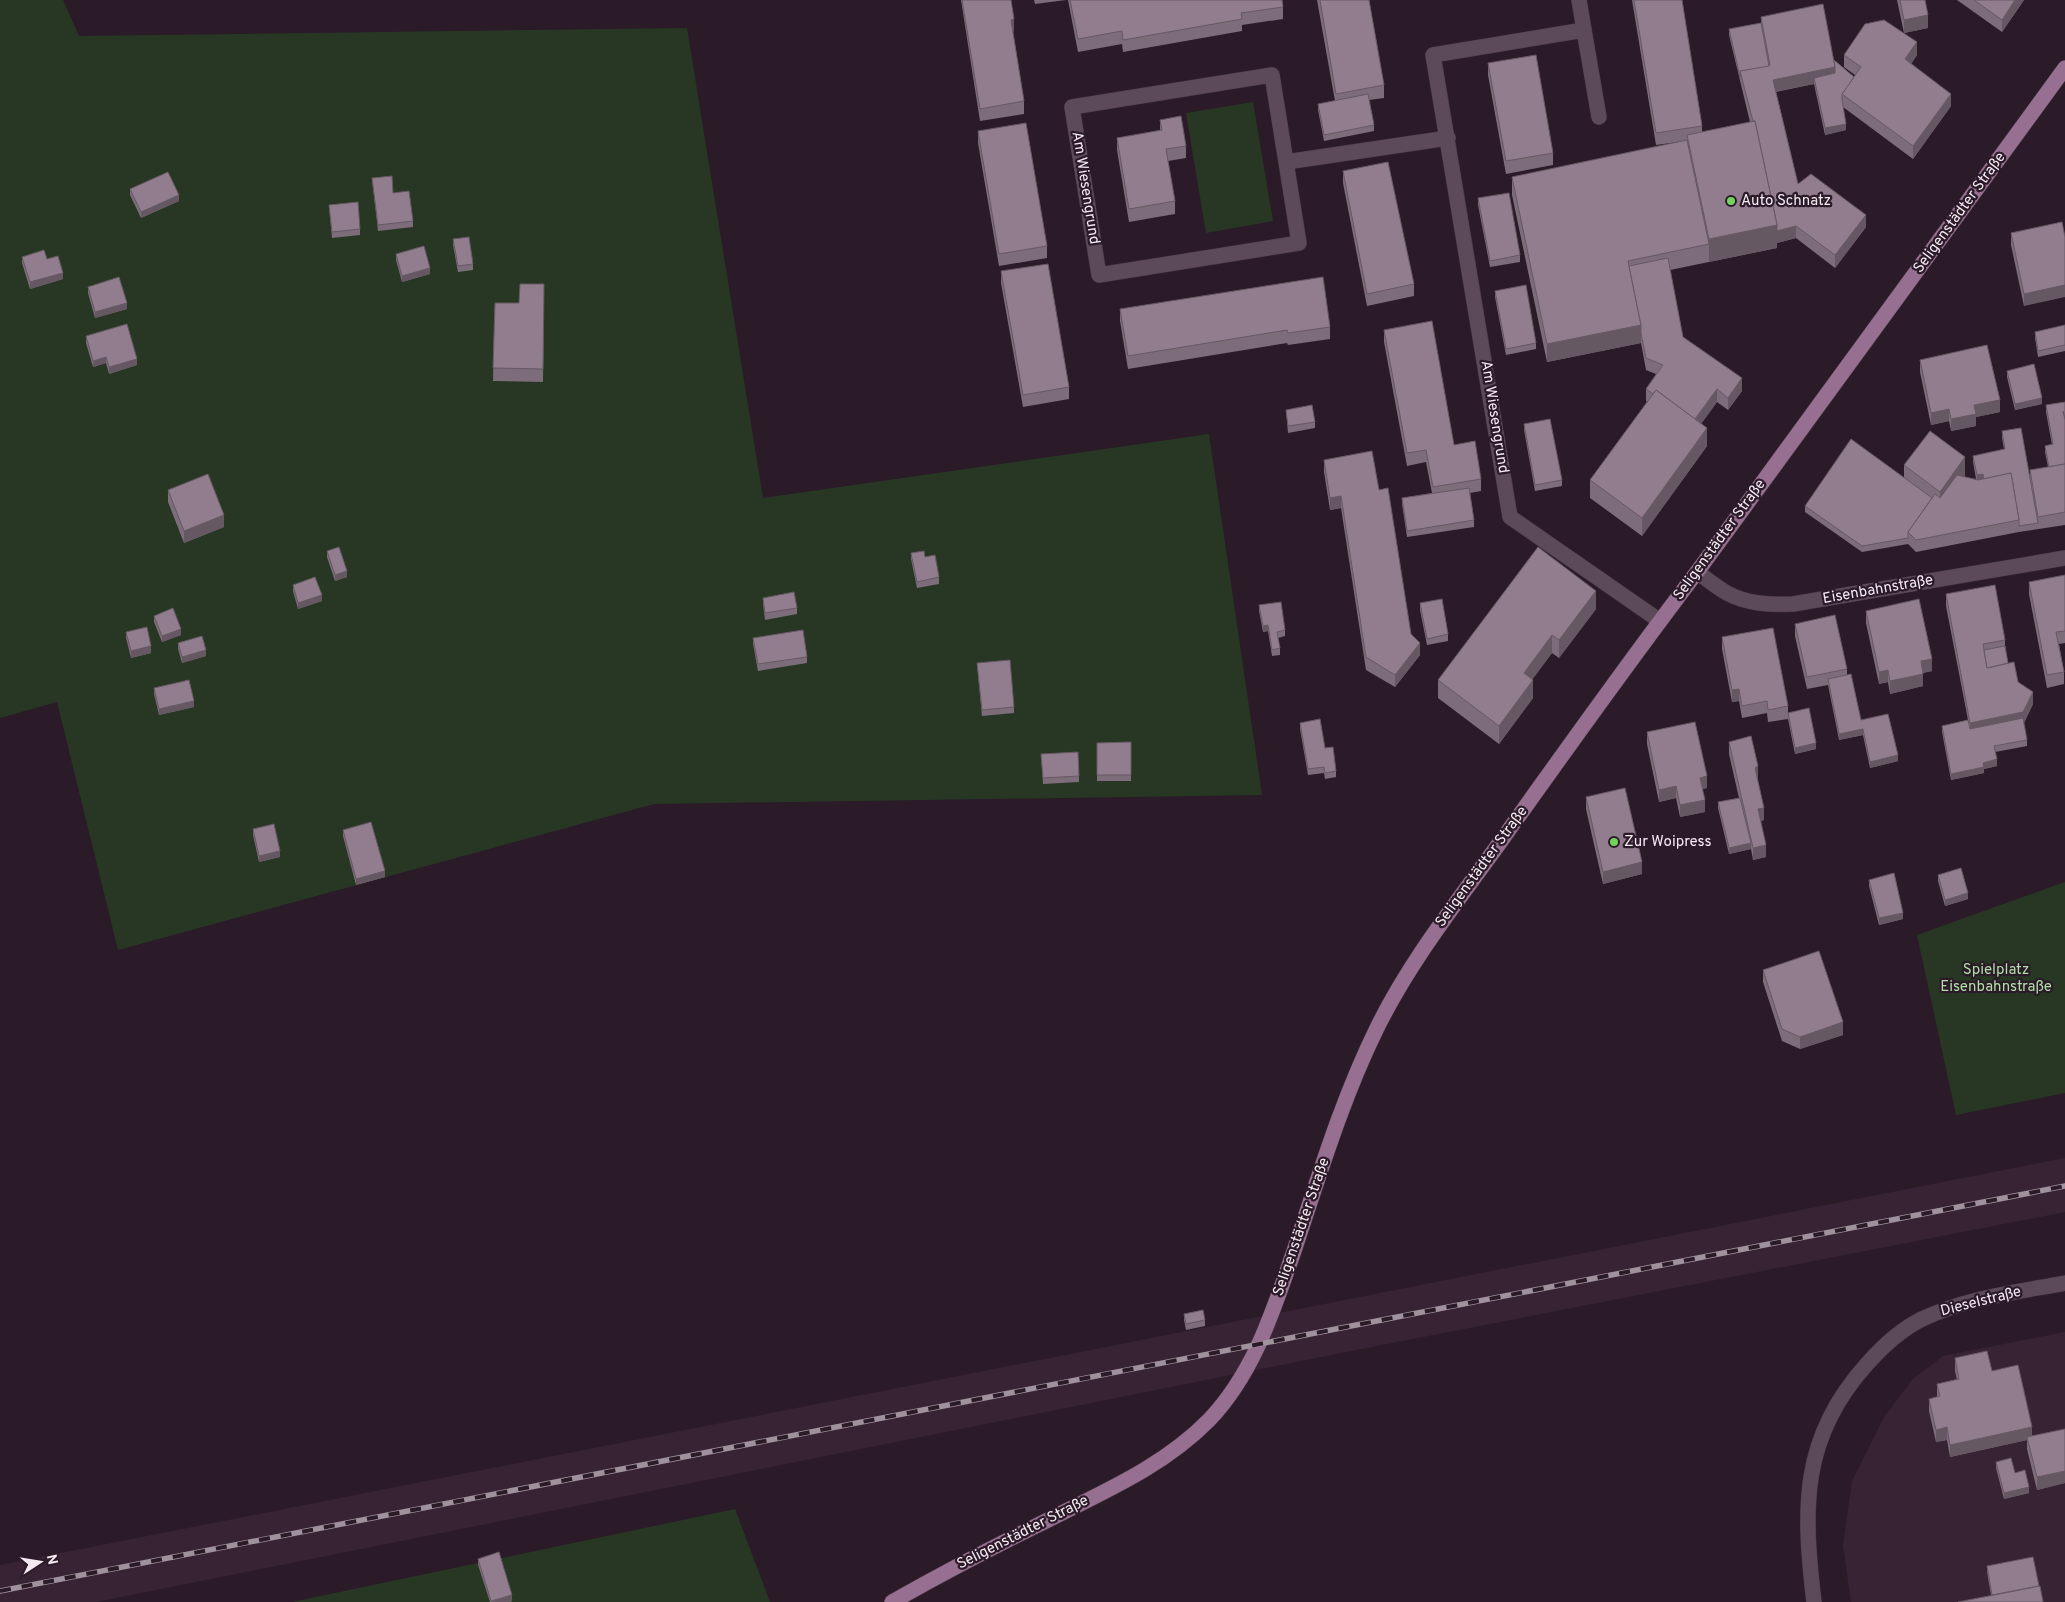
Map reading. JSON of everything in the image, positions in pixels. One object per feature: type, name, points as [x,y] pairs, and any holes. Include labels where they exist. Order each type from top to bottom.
[{"type":"main road","name":"Seligenstädter Straße","points":[[892,1602],[968,1560],[1140,1474],[1184,1444],[1210,1418],[1235,1388],[1252,1360],[1269,1319],[1337,1124],[1360,1065],[1382,1018],[1420,953],[1660,621],[2065,68]]},
{"type":"street","points":[[1579,0],[1599,117]]},
{"type":"street","name":"Am Wiesengrund","points":[[1584,30],[1433,55],[1510,517],[1660,621]]},
{"type":"street","name":"Am Wiesengrund","points":[[1272,76],[1286,162],[1299,244],[1099,275],[1072,107],[1272,76]]},
{"type":"street","points":[[1286,162],[1448,138]]},
{"type":"street","name":"Eisenbahnstraße","points":[[1697,572],[1727,593],[1749,601],[1770,605],[1793,604],[2065,558]]},
{"type":"street","name":"Dieselstraße","points":[[1814,1602],[1808,1551],[1807,1522],[1810,1478],[1817,1445],[1831,1414],[1855,1377],[1891,1341],[1920,1320],[1965,1304],[2065,1283]]},
{"type":"shaded area","points":[[2065,1158],[2065,1212],[1346,1352],[96,1602],[0,1602],[0,1565]]},
{"type":"shaded area","points":[[2065,1332],[2065,1602],[1851,1602],[1843,1545],[1852,1481],[1884,1417],[1913,1379],[1943,1356]]},
{"type":"green space","points":[[0,0],[63,0],[79,36],[687,28],[763,498],[1209,434],[1262,795],[654,804],[118,950],[57,702],[0,718]]},
{"type":"green space","points":[[1253,102],[1273,221],[1206,233],[1186,113]]},
{"type":"green space","name":"Spielplatz Eisenbahnstraße","points":[[2065,882],[2065,1093],[1956,1115],[1917,935]]},
{"type":"green space","points":[[735,1509],[770,1602],[292,1602]]},
{"type":"building","points":[[962,0],[1011,0],[1014,19],[1011,20],[1024,101],[980,109]]},
{"type":"building","points":[[1070,0],[1282,0],[1283,7],[1241,13],[1242,19],[1123,40],[1122,31],[1078,39]]},
{"type":"building","points":[[1320,0],[1369,0],[1384,85],[1336,94]]},
{"type":"building","points":[[1634,0],[1682,0],[1702,126],[1656,133]]},
{"type":"building","points":[[1900,0],[1925,0],[1928,15],[1904,20]]},
{"type":"building","points":[[1974,0],[2015,0],[2002,20]]},
{"type":"building","points":[[1823,4],[1835,67],[1773,80],[1798,184],[1811,174],[1866,215],[1835,255],[1796,226],[1777,231],[1755,121],[1753,121],[1740,71],[1770,65],[1761,17]]},
{"type":"building","points":[[1884,20],[1917,42],[1905,59],[1951,94],[1913,146],[1842,94],[1861,67],[1844,55],[1865,24]]},
{"type":"building","points":[[1761,23],[1769,66],[1740,71],[1740,77],[1729,29]]},
{"type":"building","points":[[1536,55],[1553,153],[1506,161],[1488,63]]},
{"type":"building","points":[[1834,60],[1854,77],[1842,94],[1846,124],[1825,128],[1814,78],[1835,73]]},
{"type":"building","points":[[1368,94],[1374,125],[1324,135],[1318,104]]},
{"type":"building","points":[[1181,116],[1186,146],[1166,149],[1175,201],[1129,209],[1117,138],[1162,130],[1160,120]]},
{"type":"building","name":"Auto Schnatz","points":[[1755,121],[1777,225],[1709,239],[1687,135]]},
{"type":"building","points":[[1026,123],[1047,246],[999,254],[978,131]]},
{"type":"building","points":[[1687,140],[1709,244],[1628,261],[1641,325],[1547,344],[1512,177]]},
{"type":"building","points":[[1388,162],[1414,284],[1367,294],[1343,171]]},
{"type":"building","points":[[168,172],[179,195],[141,212],[130,189]]},
{"type":"building","points":[[392,176],[393,193],[409,191],[413,221],[378,225],[372,178]]},
{"type":"building","points":[[1509,193],[1520,255],[1490,261],[1478,198]]},
{"type":"building","points":[[358,202],[360,229],[332,232],[329,205]]},
{"type":"building","points":[[2062,222],[2065,237],[2065,285],[2024,294],[2011,233]]},
{"type":"building","points":[[469,237],[473,264],[458,266],[453,239]]},
{"type":"building","points":[[424,246],[430,268],[402,276],[396,254]]},
{"type":"building","points":[[44,250],[47,259],[58,256],[63,273],[30,282],[22,257]]},
{"type":"building","points":[[1668,258],[1683,337],[1742,378],[1728,398],[1717,389],[1695,419],[1656,390],[1653,394],[1646,389],[1663,365],[1646,358],[1629,266]]},
{"type":"building","points":[[1048,264],[1069,387],[1023,395],[1001,271]]},
{"type":"building","points":[[119,277],[127,303],[95,312],[88,287]]},
{"type":"building","points":[[1323,277],[1330,327],[1288,333],[1287,330],[1128,356],[1120,309]]},
{"type":"building","points":[[520,284],[544,284],[543,369],[493,368],[495,303],[519,303]]},
{"type":"building","points":[[1526,285],[1536,343],[1506,349],[1495,291]]},
{"type":"building","points":[[1432,321],[1454,445],[1475,441],[1481,479],[1433,487],[1426,450],[1407,453],[1384,330]]},
{"type":"building","points":[[127,324],[137,359],[109,367],[106,357],[93,361],[86,336]]},
{"type":"building","points":[[2065,325],[2065,345],[2038,351],[2035,332]]},
{"type":"building","points":[[1987,345],[2000,400],[1974,405],[1976,414],[1951,419],[1949,409],[1931,413],[1920,360]]},
{"type":"building","points":[[2034,364],[2042,398],[2015,404],[2007,371]]},
{"type":"building","points":[[1656,390],[1707,428],[1642,518],[1590,480]]},
{"type":"building","points":[[2065,402],[2065,418],[2063,411],[2065,420],[2065,464],[2049,467],[2045,446],[2053,444],[2046,405]]},
{"type":"building","points":[[1312,405],[1315,422],[1288,426],[1286,410]]},
{"type":"building","points":[[1550,419],[1562,480],[1535,485],[1524,424]]},
{"type":"building","points":[[2021,428],[2038,523],[2019,526],[2011,473],[1984,479],[1983,474],[1977,475],[1973,456],[2005,449],[2002,431]]},
{"type":"building","points":[[1930,431],[1965,457],[1940,492],[1904,465]]},
{"type":"building","points":[[1851,439],[1932,498],[1908,532],[1908,538],[1862,546],[1805,506]]},
{"type":"building","points":[[1372,451],[1379,490],[1388,488],[1411,634],[1420,643],[1395,675],[1366,657],[1341,496],[1330,498],[1324,460]]},
{"type":"building","points":[[2065,464],[2065,512],[2038,517],[2030,470]]},
{"type":"building","points":[[2011,473],[2019,520],[1916,540],[1908,532],[1935,494],[1940,498],[1957,475],[1978,480]]},
{"type":"building","points":[[208,474],[224,515],[184,531],[168,490]]},
{"type":"building","points":[[1469,488],[1474,520],[1407,531],[1402,498]]},
{"type":"building","points":[[339,547],[347,571],[335,575],[327,551]]},
{"type":"building","points":[[1538,547],[1596,591],[1559,640],[1552,635],[1524,673],[1533,680],[1499,726],[1438,680]]},
{"type":"building","points":[[924,551],[925,557],[935,555],[939,577],[917,582],[911,553]]},
{"type":"building","points":[[2065,575],[2065,631],[2056,632],[2064,672],[2047,675],[2029,582]]},
{"type":"building","points":[[315,577],[322,595],[298,603],[293,585]]},
{"type":"building","points":[[1995,585],[2005,640],[1983,644],[1987,668],[2014,662],[2018,682],[2033,692],[2023,712],[1970,723],[1946,594]]},
{"type":"building","points":[[794,592],[797,608],[765,613],[763,598]]},
{"type":"building","points":[[1442,599],[1448,634],[1427,639],[1420,603]]},
{"type":"building","points":[[1919,599],[1932,659],[1921,661],[1923,674],[1890,681],[1888,670],[1879,672],[1866,611]]},
{"type":"building","points":[[1281,602],[1285,630],[1277,632],[1280,648],[1272,650],[1268,625],[1263,626],[1259,605]]},
{"type":"building","points":[[173,608],[181,629],[162,636],[154,616]]},
{"type":"building","points":[[1835,615],[1847,669],[1807,677],[1795,624]]},
{"type":"building","points":[[147,627],[151,646],[131,651],[126,632]]},
{"type":"building","points":[[1773,628],[1788,706],[1768,710],[1767,701],[1742,706],[1739,689],[1732,690],[1722,637]]},
{"type":"building","points":[[803,630],[807,657],[758,664],[753,638]]},
{"type":"building","points":[[202,636],[206,650],[182,657],[178,643]]},
{"type":"building","points":[[2005,646],[2008,663],[1987,668],[1984,650]]},
{"type":"building","points":[[1010,660],[1014,707],[982,710],[977,663]]},
{"type":"building","points":[[1851,674],[1861,720],[1888,714],[1898,755],[1870,762],[1863,729],[1839,734],[1828,679]]},
{"type":"building","points":[[189,680],[194,701],[159,709],[154,688]]},
{"type":"building","points":[[1809,708],[1816,743],[1795,748],[1788,713]]},
{"type":"building","points":[[2023,718],[2027,740],[1994,746],[1997,759],[1983,763],[1984,767],[1951,774],[1942,726],[1968,720],[1970,729]]},
{"type":"building","points":[[1320,719],[1325,748],[1333,747],[1336,771],[1325,773],[1324,767],[1308,769],[1300,723]]},
{"type":"building","points":[[1695,722],[1707,776],[1700,778],[1705,800],[1680,805],[1676,786],[1659,790],[1647,732]]},
{"type":"building","points":[[1751,736],[1758,766],[1755,768],[1764,808],[1758,809],[1766,845],[1753,848],[1729,742]]},
{"type":"building","points":[[1131,742],[1131,775],[1097,775],[1097,743]]},
{"type":"building","points":[[1078,752],[1079,776],[1043,778],[1041,754]]},
{"type":"building","name":"Zur Woipress","points":[[1625,788],[1642,862],[1603,872],[1586,797]]},
{"type":"building","points":[[1740,798],[1751,843],[1729,848],[1718,802]]},
{"type":"building","points":[[371,822],[385,871],[356,879],[343,830]]},
{"type":"building","points":[[274,824],[280,851],[259,856],[253,829]]},
{"type":"building","points":[[1961,868],[1968,893],[1945,900],[1938,875]]},
{"type":"building","points":[[1894,873],[1903,913],[1879,918],[1869,880]]},
{"type":"building","points":[[1819,951],[1843,1022],[1800,1037],[1782,1029],[1763,970]]},
{"type":"building","points":[[1203,1310],[1205,1320],[1186,1324],[1184,1314]]},
{"type":"building","points":[[1987,1351],[1992,1371],[2018,1365],[2032,1427],[1950,1445],[1947,1427],[1936,1430],[1929,1399],[1940,1396],[1937,1384],[1959,1379],[1955,1358]]},
{"type":"building","points":[[2065,1429],[2065,1471],[2037,1477],[2027,1437]]},
{"type":"building","points":[[2011,1458],[2015,1473],[2025,1470],[2029,1487],[2004,1493],[1996,1462]]},
{"type":"building","points":[[499,1552],[512,1595],[491,1601],[478,1559]]},
{"type":"building","points":[[2033,1557],[2039,1586],[1992,1595],[1987,1566]]},
{"type":"building","points":[[2040,1586],[2043,1602],[1958,1602]]},
{"type":"railway","points":[[0,1591],[2065,1186]]},
{"type":"place","name":"Auto Schnatz","points":[[1731,201]]},
{"type":"place","name":"Zur Woipress","points":[[1614,842]]}]
